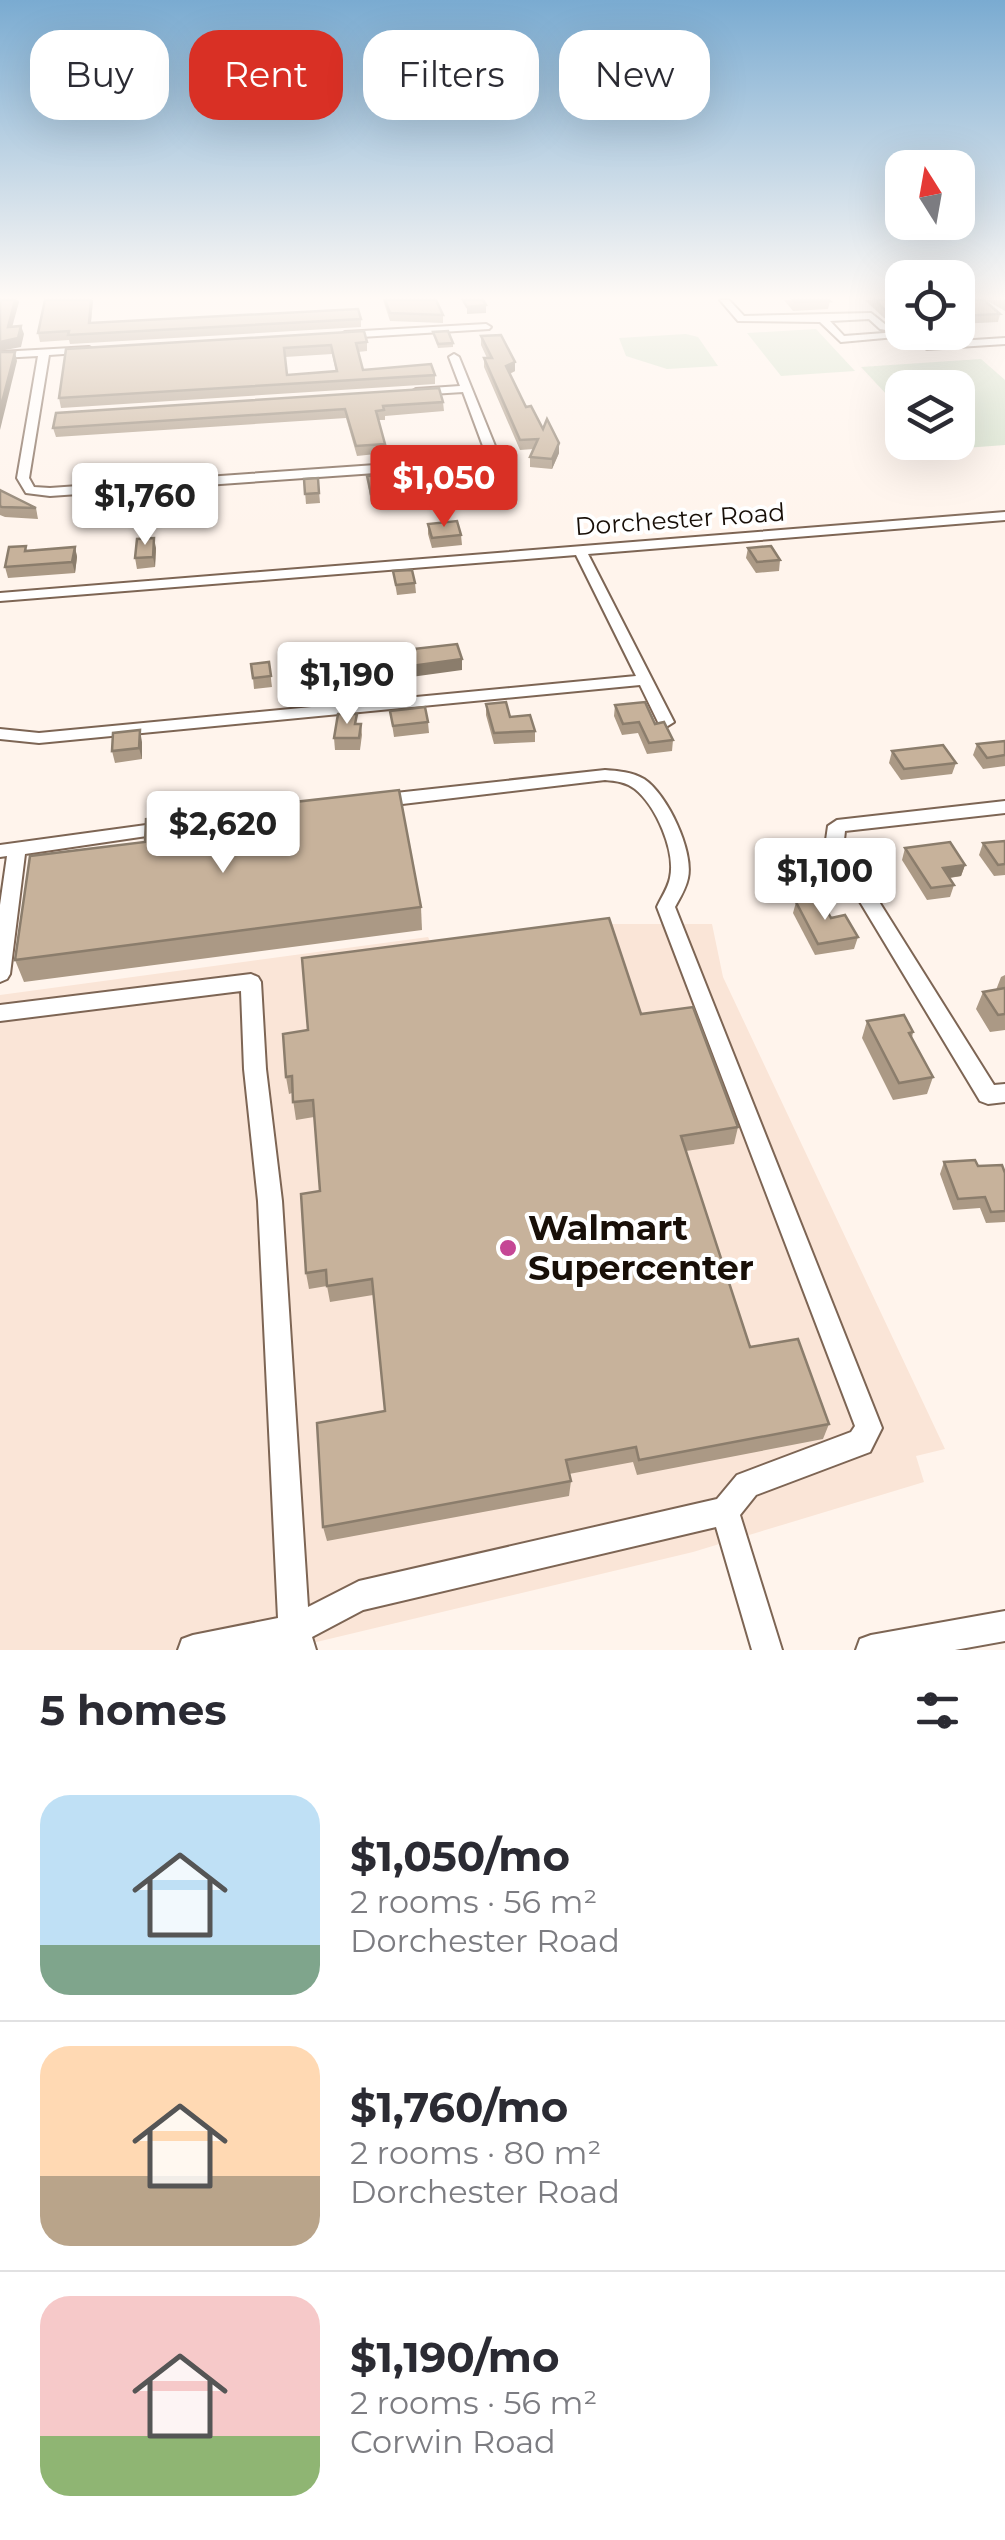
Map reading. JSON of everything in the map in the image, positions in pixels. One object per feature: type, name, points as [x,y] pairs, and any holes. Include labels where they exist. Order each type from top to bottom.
[{"type":"street","points":[[40,377],[23,478],[30,490],[447,464],[484,457],[489,446],[461,377]]},
{"type":"street","points":[[406,393],[465,389]]},
{"type":"street","points":[[32,418],[52,416]]},
{"type":"street","name":"Dorchester Road","points":[[0,597],[1005,516]]},
{"type":"street","points":[[580,550],[666,722]]},
{"type":"street","points":[[0,734],[39,738],[644,680]]},
{"type":"street","points":[[193,1650],[294,1643],[358,1596],[725,1511],[748,1485],[860,1442],[870,1428],[666,907],[680,876],[680,857],[654,802],[634,782],[605,774],[352,804]]},
{"type":"street","points":[[1005,807],[837,826],[836,840],[842,858],[988,1095],[1005,1093]]},
{"type":"street","points":[[0,974],[8,850],[194,825]]},
{"type":"street","points":[[0,1013],[251,982],[272,1220],[294,1643]]},
{"type":"street","points":[[725,1511],[767,1650]]},
{"type":"street","points":[[870,1650],[1005,1626]]},
{"type":"shaded area","points":[[604,924],[712,924],[723,977],[945,1449],[916,1456],[924,1482],[693,1552],[283,1650],[0,1650],[0,995],[428,937],[433,947]]},
{"type":"green space","points":[[870,377],[885,377],[885,393]]},
{"type":"green space","points":[[975,377],[1005,380],[1005,445],[975,447]]},
{"type":"building","points":[[0,377],[9,377],[0,410]]},
{"type":"building","points":[[62,377],[402,377],[59,398]]},
{"type":"building","points":[[492,377],[511,377],[526,407],[531,406],[543,429],[547,419],[559,443],[552,459],[530,457],[538,439],[520,440]]},
{"type":"building","points":[[439,388],[443,402],[383,406],[384,410],[376,411],[385,444],[356,446],[345,409],[53,428],[56,413]]},
{"type":"building","points":[[381,475],[385,493],[371,494],[367,476]]},
{"type":"building","points":[[318,478],[319,493],[305,494],[304,479]]},
{"type":"building","points":[[0,490],[36,508],[0,506]]},
{"type":"building","points":[[457,521],[461,535],[432,538],[428,524]]},
{"type":"building","points":[[154,538],[153,557],[135,558],[137,539]]},
{"type":"building","points":[[26,546],[25,551],[75,547],[72,562],[5,567],[9,547]]},
{"type":"building","points":[[771,546],[780,560],[757,562],[748,548]]},
{"type":"building","points":[[412,570],[415,583],[396,585],[393,571]]},
{"type":"building","points":[[457,644],[462,659],[382,670],[378,653]]},
{"type":"building","points":[[269,662],[271,676],[253,678],[251,664]]},
{"type":"building","points":[[506,702],[510,717],[530,715],[535,731],[494,733],[486,704]]},
{"type":"building","points":[[645,702],[655,724],[664,722],[673,740],[649,743],[639,722],[623,724],[615,705]]},
{"type":"building","points":[[425,707],[428,722],[393,726],[390,711]]},
{"type":"building","points":[[338,714],[357,714],[355,724],[361,724],[359,738],[334,738]]},
{"type":"building","points":[[140,730],[139,748],[112,751],[113,733]]},
{"type":"building","points":[[1005,741],[1005,755],[987,758],[977,744]]},
{"type":"building","points":[[943,745],[956,763],[904,769],[892,751]]},
{"type":"building","points":[[399,790],[421,907],[15,960],[30,856],[145,842],[146,819]]},
{"type":"building","points":[[1005,841],[1005,864],[998,865],[983,843]]},
{"type":"building","points":[[950,842],[965,865],[943,868],[954,885],[931,888],[905,848]]},
{"type":"building","points":[[820,898],[831,918],[845,915],[858,937],[818,944],[796,902]]},
{"type":"building","name":"Walmart Supercenter","points":[[609,918],[641,1014],[693,1007],[738,1127],[681,1136],[750,1347],[798,1339],[829,1424],[639,1460],[636,1447],[566,1460],[571,1481],[323,1527],[317,1423],[385,1411],[372,1279],[327,1286],[326,1270],[306,1273],[301,1194],[320,1191],[313,1100],[293,1102],[292,1076],[286,1077],[283,1034],[308,1030],[302,958]]},
{"type":"building","points":[[1005,988],[1005,1014],[998,1015],[983,992]]},
{"type":"building","points":[[904,1015],[913,1032],[909,1033],[933,1077],[899,1083],[867,1021]]},
{"type":"building","points":[[975,1160],[978,1166],[1002,1165],[1005,1211],[991,1212],[985,1197],[958,1199],[944,1162]]},
{"type":"place","name":"Walmart Supercenter","points":[[508,1248]]}]
